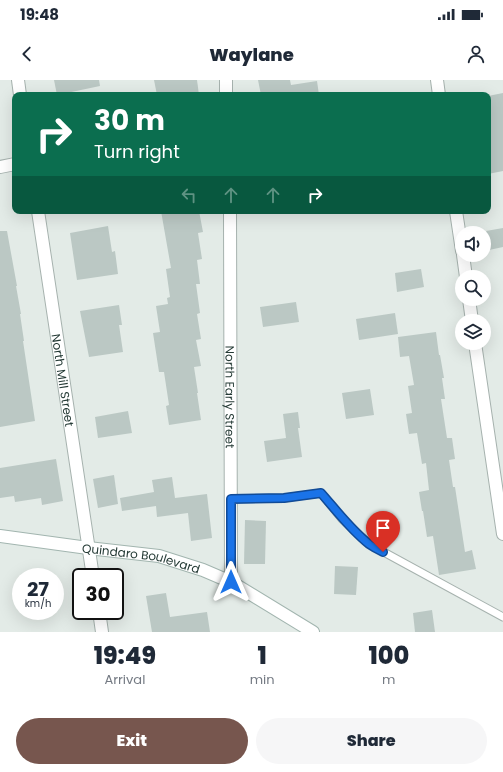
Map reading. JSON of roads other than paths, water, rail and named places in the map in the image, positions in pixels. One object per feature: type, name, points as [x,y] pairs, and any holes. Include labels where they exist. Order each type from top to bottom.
[{"type":"street","points":[[18,80],[20,92]]},
{"type":"street","points":[[226,80],[226,92]]},
{"type":"street","points":[[438,80],[439,92]]},
{"type":"street","points":[[0,167],[12,165]]},
{"type":"street","name":"North Mill Street","points":[[38,214],[91,568]]},
{"type":"street","name":"North Early Street","points":[[230,214],[231,582]]},
{"type":"street","points":[[456,214],[458,226]]},
{"type":"street","points":[[476,350],[503,534]]},
{"type":"street","name":"Quindaro Boulevard","points":[[0,536],[159,556],[203,570],[231,582],[313,632]]},
{"type":"street","points":[[100,620],[102,632]]},
{"type":"lane","points":[[231,499],[284,498],[321,493],[342,519],[369,544],[503,617]]}]
